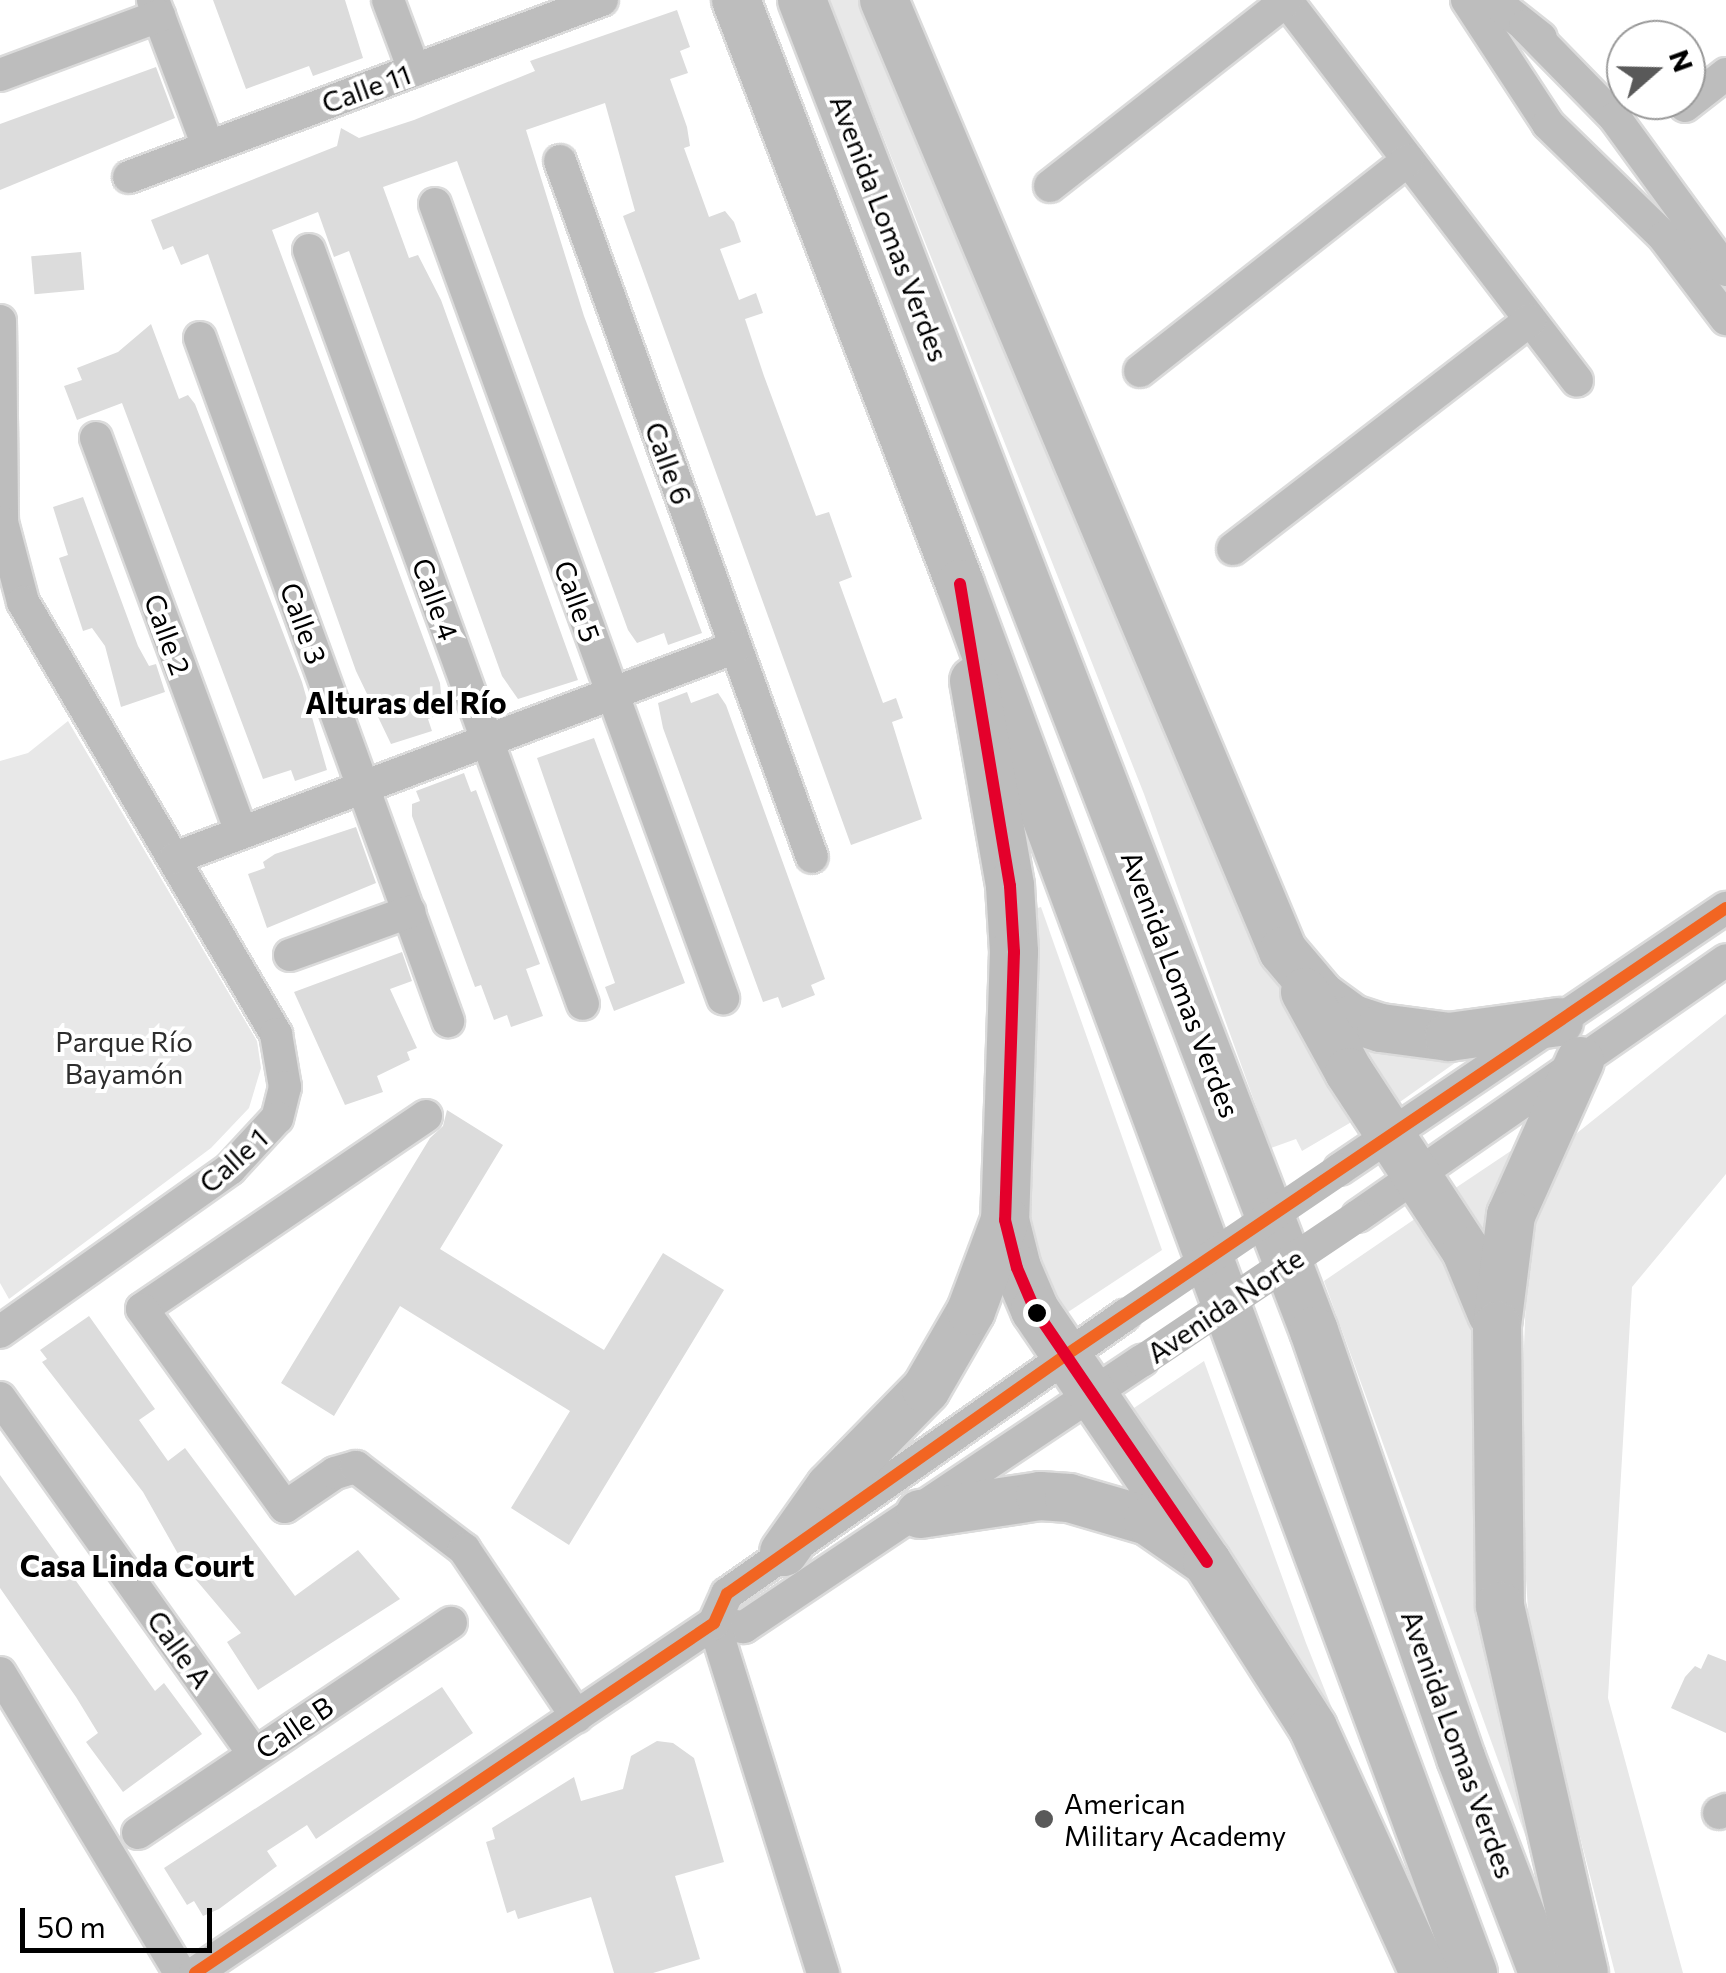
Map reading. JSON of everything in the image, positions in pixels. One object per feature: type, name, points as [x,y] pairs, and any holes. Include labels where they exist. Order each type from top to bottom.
[{"type":"highway","points":[[736,0],[960,584],[1473,1973]]},
{"type":"highway","name":"Avenida Lomas Verdes","points":[[802,0],[1314,1331],[1461,1758],[1543,1973]]},
{"type":"highway","points":[[884,0],[1283,951],[1348,1072],[1466,1250],[1496,1326]]},
{"type":"highway","points":[[784,1552],[830,1487],[894,1429],[943,1364],[972,1311],[1005,1220],[1011,903],[960,584]]},
{"type":"highway","points":[[1283,951],[1321,996],[1353,1019],[1381,1028],[1448,1037],[1570,1042],[1511,1215],[1496,1326],[1500,1606],[1584,1973]]},
{"type":"highway","points":[[1005,1220],[1035,1310],[1207,1562],[1313,1728],[1424,1973]]},
{"type":"highway","points":[[920,1514],[1040,1496],[1069,1498],[1148,1520],[1207,1562]]},
{"type":"street","points":[[388,0],[414,70]]},
{"type":"street","name":"Calle 11","points":[[129,177],[602,0]]},
{"type":"street","points":[[1050,186],[1286,0],[1577,381]]},
{"type":"street","points":[[1467,0],[1552,129],[1664,237],[1726,320]]},
{"type":"street","points":[[1494,0],[1638,117],[1678,187],[1687,219]]},
{"type":"street","points":[[0,75],[156,8],[208,146]]},
{"type":"street","points":[[1525,26],[1616,118],[1726,270]]},
{"type":"street","points":[[1706,90],[1726,74]]},
{"type":"street","points":[[1552,129],[1553,99],[1570,88],[1585,88]]},
{"type":"street","points":[[1140,370],[1408,160]]},
{"type":"street","name":"Calle 6","points":[[560,161],[812,858]]},
{"type":"street","name":"Calle 5","points":[[435,204],[723,998]]},
{"type":"street","name":"Calle 4","points":[[309,250],[583,1004]]},
{"type":"street","points":[[1233,549],[1530,320]]},
{"type":"street","name":"Calle 1","points":[[0,321],[2,522],[23,602],[276,1034],[284,1087],[277,1118],[230,1169],[0,1332]]},
{"type":"street","name":"Calle 3","points":[[200,338],[448,1021]]},
{"type":"street","name":"Calle 2","points":[[96,438],[240,829]]},
{"type":"street","points":[[175,858],[240,829],[736,647]]},
{"type":"street","name":"Avenida Norte","points":[[714,1623],[744,1627],[920,1514],[1358,1216],[1418,1173],[1726,908]]},
{"type":"street","points":[[290,955],[409,912]]},
{"type":"street","name":"Avenida Norte","points":[[195,1973],[714,1623],[727,1594],[784,1552],[1392,1134],[1726,960]]},
{"type":"street","points":[[426,1116],[142,1309],[285,1507],[335,1473],[356,1468],[464,1548],[576,1718]]},
{"type":"street","name":"Calle A","points":[[0,1398],[254,1754]]},
{"type":"street","name":"Calle B","points":[[138,1833],[451,1623]]},
{"type":"street","points":[[714,1623],[822,1973]]},
{"type":"street","points":[[0,1673],[180,1973]]},
{"type":"green space","points":[[829,0],[859,0],[1237,903],[1307,1037],[1360,1117],[1302,1151],[1296,1139],[1271,1148],[1144,794]]},
{"type":"green space","name":"Parque Río Bayamón","points":[[68,721],[257,1041],[261,1068],[249,1108],[211,1148],[9,1299],[0,1283],[0,761],[28,753]]},
{"type":"green space","points":[[1041,907],[1162,1250],[1059,1318],[1029,1234],[1025,1188],[1031,910]]},
{"type":"green space","points":[[1726,1014],[1726,1174],[1632,1287],[1608,1698],[1683,1973],[1615,1973],[1530,1642],[1519,1469],[1529,1223],[1555,1163],[1577,1133]]},
{"type":"green space","points":[[1354,1032],[1476,1048],[1390,1109]]},
{"type":"green space","points":[[1527,1140],[1486,1262],[1445,1195]]},
{"type":"green space","points":[[1425,1212],[1472,1292],[1539,1847],[1531,1851],[1324,1281]]},
{"type":"green space","points":[[1204,1361],[1306,1643],[1377,1821],[1125,1414]]},
{"type":"building","points":[[213,0],[345,0],[363,58],[313,76],[309,66],[246,89]]},
{"type":"building","points":[[677,10],[690,47],[680,51],[688,73],[670,79],[687,127],[690,146],[684,148],[709,217],[725,211],[734,222],[741,242],[720,249],[739,300],[756,293],[763,313],[745,319],[764,376],[816,516],[829,512],[852,577],[839,582],[883,703],[896,698],[903,718],[892,722],[922,819],[851,845],[623,216],[635,211],[605,103],[526,130],[584,316],[702,633],[668,645],[664,633],[637,643],[628,630],[457,161],[383,187],[409,258],[418,255],[441,300],[578,680],[518,699],[502,676],[349,251],[334,257],[318,212],[272,230],[440,683],[443,713],[428,719],[432,731],[391,744],[356,671],[208,254],[181,265],[173,246],[163,250],[151,220],[337,146],[341,128],[359,138],[414,120],[535,71],[530,61]]},
{"type":"building","points":[[156,67],[175,118],[0,190],[0,124]]},
{"type":"building","points":[[81,252],[84,290],[35,294],[31,256]]},
{"type":"building","points":[[151,324],[179,399],[188,395],[195,404],[302,682],[327,770],[295,781],[291,770],[263,779],[122,403],[77,420],[64,386],[82,380],[77,368],[118,352]]},
{"type":"building","points":[[83,497],[138,646],[149,666],[156,664],[165,692],[121,707],[105,646],[92,628],[83,631],[59,558],[68,555],[53,507]]},
{"type":"building","points":[[687,692],[691,703],[718,693],[726,705],[825,979],[811,985],[815,995],[782,1008],[778,997],[763,1002],[663,728],[658,703]]},
{"type":"building","points":[[594,738],[685,983],[614,1011],[605,987],[615,983],[537,758]]},
{"type":"building","points":[[464,773],[471,792],[476,790],[540,964],[526,969],[543,1016],[511,1027],[507,1015],[494,1020],[481,985],[475,987],[412,816],[412,804],[420,801],[416,791]]},
{"type":"building","points":[[356,827],[376,883],[267,928],[248,874],[265,868],[263,862],[275,854]]},
{"type":"building","points":[[402,952],[412,981],[390,989],[417,1048],[407,1052],[410,1060],[377,1076],[383,1092],[345,1105],[294,992]]},
{"type":"building","points":[[447,1110],[503,1145],[440,1249],[604,1350],[663,1253],[724,1290],[569,1545],[511,1508],[570,1411],[400,1306],[334,1416],[281,1383],[430,1138],[443,1126]]},
{"type":"building","points":[[89,1316],[155,1409],[139,1420],[168,1461],[185,1448],[295,1596],[358,1550],[400,1599],[258,1690],[227,1642],[241,1633],[186,1568],[143,1492],[42,1362],[47,1359],[40,1350]]},
{"type":"building","points":[[0,1475],[155,1691],[164,1683],[202,1734],[123,1792],[86,1742],[98,1733],[0,1588]]},
{"type":"building","points":[[1708,1654],[1726,1661],[1726,1733],[1671,1708],[1685,1677],[1695,1666],[1701,1669]]},
{"type":"building","points":[[442,1687],[473,1733],[316,1839],[307,1825],[267,1851],[277,1866],[219,1909],[203,1916],[194,1901],[187,1905],[164,1868]]},
{"type":"building","points":[[657,1741],[673,1743],[694,1758],[724,1862],[675,1876],[700,1959],[653,1973],[614,1973],[591,1897],[518,1919],[515,1910],[507,1913],[486,1842],[495,1839],[492,1828],[574,1777],[581,1801],[623,1789],[631,1756]]},
{"type":"transit line","points":[[960,584],[1010,886],[1014,952],[1005,1220],[1017,1268],[1035,1310],[1207,1562]]},
{"type":"transit line","points":[[195,1973],[714,1623],[727,1594],[1066,1355],[1726,908]]},
{"type":"place","name":"American Military Academy","points":[[1044,1819]]},
{"type":"district","name":"Alturas del Río","points":[[406,702]]},
{"type":"district","name":"Casa Linda Court","points":[[137,1565]]}]
